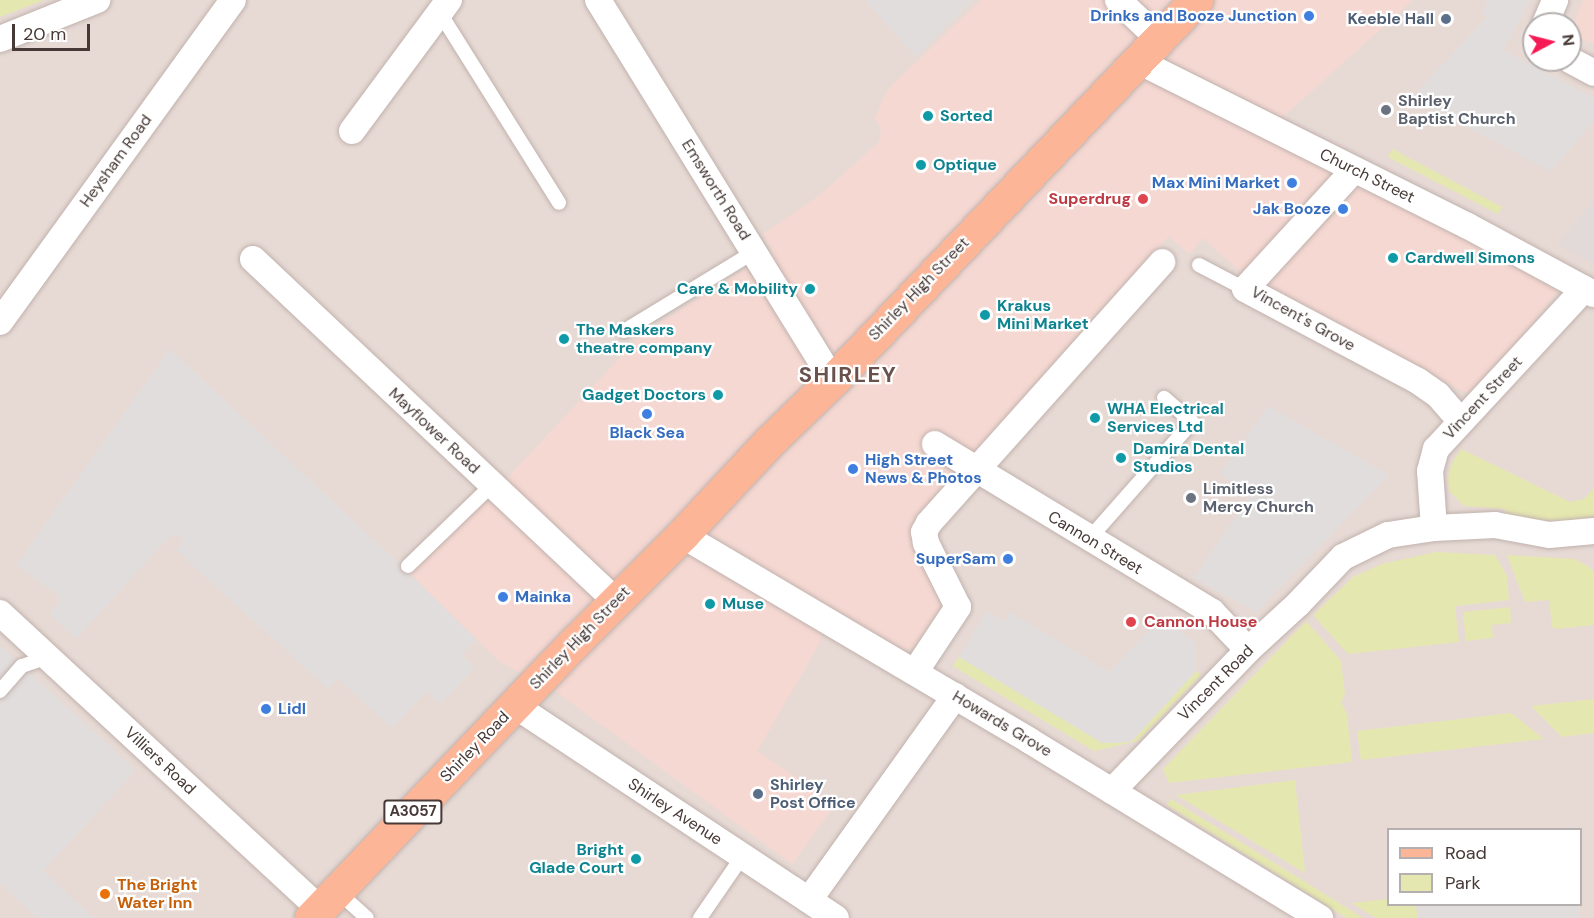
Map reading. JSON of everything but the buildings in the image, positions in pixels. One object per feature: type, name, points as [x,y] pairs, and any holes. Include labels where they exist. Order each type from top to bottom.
[{"type":"main road","name":"Shirley High Street","points":[[514,705],[682,535],[771,440],[833,380],[1196,0]]},
{"type":"main road","name":"Shirley Road","points":[[323,906],[514,705]]},
{"type":"street","points":[[0,39],[97,0]]},
{"type":"street","name":"Heysham Road","points":[[0,322],[232,0]]},
{"type":"street","name":"Emsworth Road","points":[[598,0],[833,380]]},
{"type":"street","name":"Church Street","points":[[1118,0],[1148,50],[1354,170],[1468,226],[1589,292]]},
{"type":"street","points":[[352,131],[445,7]]},
{"type":"street","name":"Vincent's Grove","points":[[1354,170],[1245,289],[1418,381],[1438,395],[1461,420]]},
{"type":"street","name":"Mayflower Road","points":[[253,260],[616,602]]},
{"type":"street","points":[[915,672],[958,607],[926,543],[924,532],[929,523],[974,469],[1162,262]]},
{"type":"street","name":"Vincent Street","points":[[1434,528],[1430,471],[1437,449],[1461,420],[1589,292]]},
{"type":"street","name":"Cannon Street","points":[[935,444],[1212,612],[1248,650]]},
{"type":"street","name":"Vincent Road","points":[[1112,791],[1248,650],[1343,558],[1388,535],[1434,528],[1495,525],[1549,535],[1594,531]]},
{"type":"street","name":"Howards Grove","points":[[682,535],[827,623],[955,696],[1320,918]]},
{"type":"street","name":"Villiers Road","points":[[0,613],[323,906]]},
{"type":"street","points":[[808,900],[955,696]]},
{"type":"street","name":"Shirley Avenue","points":[[514,705],[836,918]]},
{"type":"lane","points":[[445,7],[559,202]]},
{"type":"lane","points":[[624,331],[754,252]]},
{"type":"lane","points":[[1199,265],[1245,289]]},
{"type":"lane","points":[[1089,539],[1192,422],[1164,398]]},
{"type":"lane","points":[[408,566],[492,485]]},
{"type":"lane","points":[[0,691],[22,666],[48,657]]},
{"type":"lane","points":[[700,918],[742,856]]},
{"type":"lane","points":[[323,906],[367,918]]},
{"type":"shaded area","points":[[0,0],[1594,0],[1594,918],[0,918]]},
{"type":"shaded area","points":[[865,0],[973,0],[916,57]]},
{"type":"shaded area","points":[[981,0],[1413,0],[1264,134],[1560,288],[1525,333],[1470,395],[1255,285],[1203,238],[1189,254],[1169,236],[910,531],[949,608],[919,645],[903,651],[830,618],[818,646],[757,751],[836,804],[792,864],[558,693],[500,662],[408,572],[499,487],[642,334],[772,252],[763,234],[820,195],[879,142],[881,129],[875,118],[888,89]]},
{"type":"shaded area","points":[[1488,0],[1530,0],[1503,50],[1522,60],[1522,72],[1545,72],[1594,98],[1594,121],[1551,171],[1411,98],[1488,16],[1482,13]]},
{"type":"shaded area","points":[[1583,0],[1594,0],[1594,44],[1582,39],[1582,12],[1579,12]]},
{"type":"shaded area","points":[[1594,200],[1594,264],[1558,244]]},
{"type":"shaded area","points":[[170,349],[408,572],[477,640],[461,655],[475,667],[441,704],[426,692],[392,728],[338,679],[328,689],[176,550],[184,541],[179,536],[170,536],[76,639],[49,614],[59,603],[58,595],[16,565]]},
{"type":"shaded area","points":[[1268,406],[1389,475],[1256,612],[1194,578],[1250,495],[1220,474]]},
{"type":"shaded area","points":[[987,611],[1005,622],[1010,612],[1109,672],[1163,617],[1195,643],[1196,671],[1131,742],[1102,743],[959,657]]},
{"type":"shaded area","points":[[0,646],[136,770],[43,871],[94,918],[37,918],[0,883]]},
{"type":"shaded area","points":[[1416,906],[1579,906],[1580,918],[1418,918]]},
{"type":"green space","points":[[0,0],[44,0],[0,17]]},
{"type":"green space","points":[[1392,149],[1502,207],[1498,214],[1388,157]]},
{"type":"green space","points":[[1461,449],[1570,502],[1584,499],[1594,488],[1594,518],[1563,521],[1505,518],[1506,509],[1464,506],[1449,491],[1448,478],[1451,465]]},
{"type":"green space","points":[[1436,552],[1495,555],[1507,576],[1509,600],[1455,606],[1459,642],[1348,654],[1313,615],[1353,577],[1382,564]]},
{"type":"green space","points":[[1507,555],[1574,559],[1588,566],[1594,572],[1594,625],[1557,629],[1552,627],[1549,600],[1525,602]]},
{"type":"green space","points":[[1510,607],[1511,623],[1492,625],[1493,638],[1466,641],[1463,612]]},
{"type":"green space","points":[[1306,621],[1341,661],[1345,694],[1341,702],[1347,714],[1352,762],[1169,783],[1163,769]]},
{"type":"green space","points":[[959,657],[1103,743],[1131,742],[1196,671],[1201,675],[1138,741],[1094,751],[953,666]]},
{"type":"green space","points":[[1594,699],[1594,733],[1562,737],[1531,706]]},
{"type":"green space","points":[[1511,713],[1544,739],[1361,760],[1357,731]]},
{"type":"green space","points":[[1295,780],[1305,873],[1176,795]]},
{"type":"green space","points":[[1171,799],[1363,918],[1347,918],[1167,805]]},
{"type":"green space","points":[[1387,899],[1387,906],[1416,906],[1418,918],[1376,918],[1352,903]]},
{"type":"place","name":"Drinks and Booze Junction","points":[[1309,16]]},
{"type":"place","name":"Keeble Hall","points":[[1446,19]]},
{"type":"place","name":"Shirley Baptist Church","points":[[1386,110]]},
{"type":"place","name":"Sorted","points":[[928,116]]},
{"type":"place","name":"Optique","points":[[921,165]]},
{"type":"place","name":"Max Mini Market","points":[[1292,183]]},
{"type":"place","name":"Superdrug","points":[[1143,199]]},
{"type":"place","name":"Jak Booze","points":[[1343,209]]},
{"type":"place","name":"Cardwell Simons","points":[[1393,258]]},
{"type":"place","name":"Care & Mobility","points":[[810,289]]},
{"type":"place","name":"Krakus Mini Market","points":[[985,315]]},
{"type":"place","name":"The Maskers theatre company","points":[[564,339]]},
{"type":"place","name":"Gadget Doctors","points":[[718,395]]},
{"type":"place","name":"Black Sea","points":[[647,414]]},
{"type":"place","name":"WHA Electrical Services Ltd","points":[[1095,418]]},
{"type":"place","name":"Damira Dental Studios","points":[[1121,458]]},
{"type":"place","name":"High Street News & Photos","points":[[853,469]]},
{"type":"place","name":"Limitless Mercy Church","points":[[1191,498]]},
{"type":"place","name":"SuperSam","points":[[1008,559]]},
{"type":"place","name":"Mainka","points":[[503,597]]},
{"type":"place","name":"Muse","points":[[710,604]]},
{"type":"place","name":"Cannon House","points":[[1131,622]]},
{"type":"place","name":"Lidl","points":[[266,709]]},
{"type":"place","name":"Shirley Post Office","points":[[758,794]]},
{"type":"place","name":"Bright Glade Court","points":[[636,859]]},
{"type":"place","name":"The Bright Water Inn","points":[[105,894]]},
{"type":"district","name":"SHIRLEY","points":[[848,375]]}]
